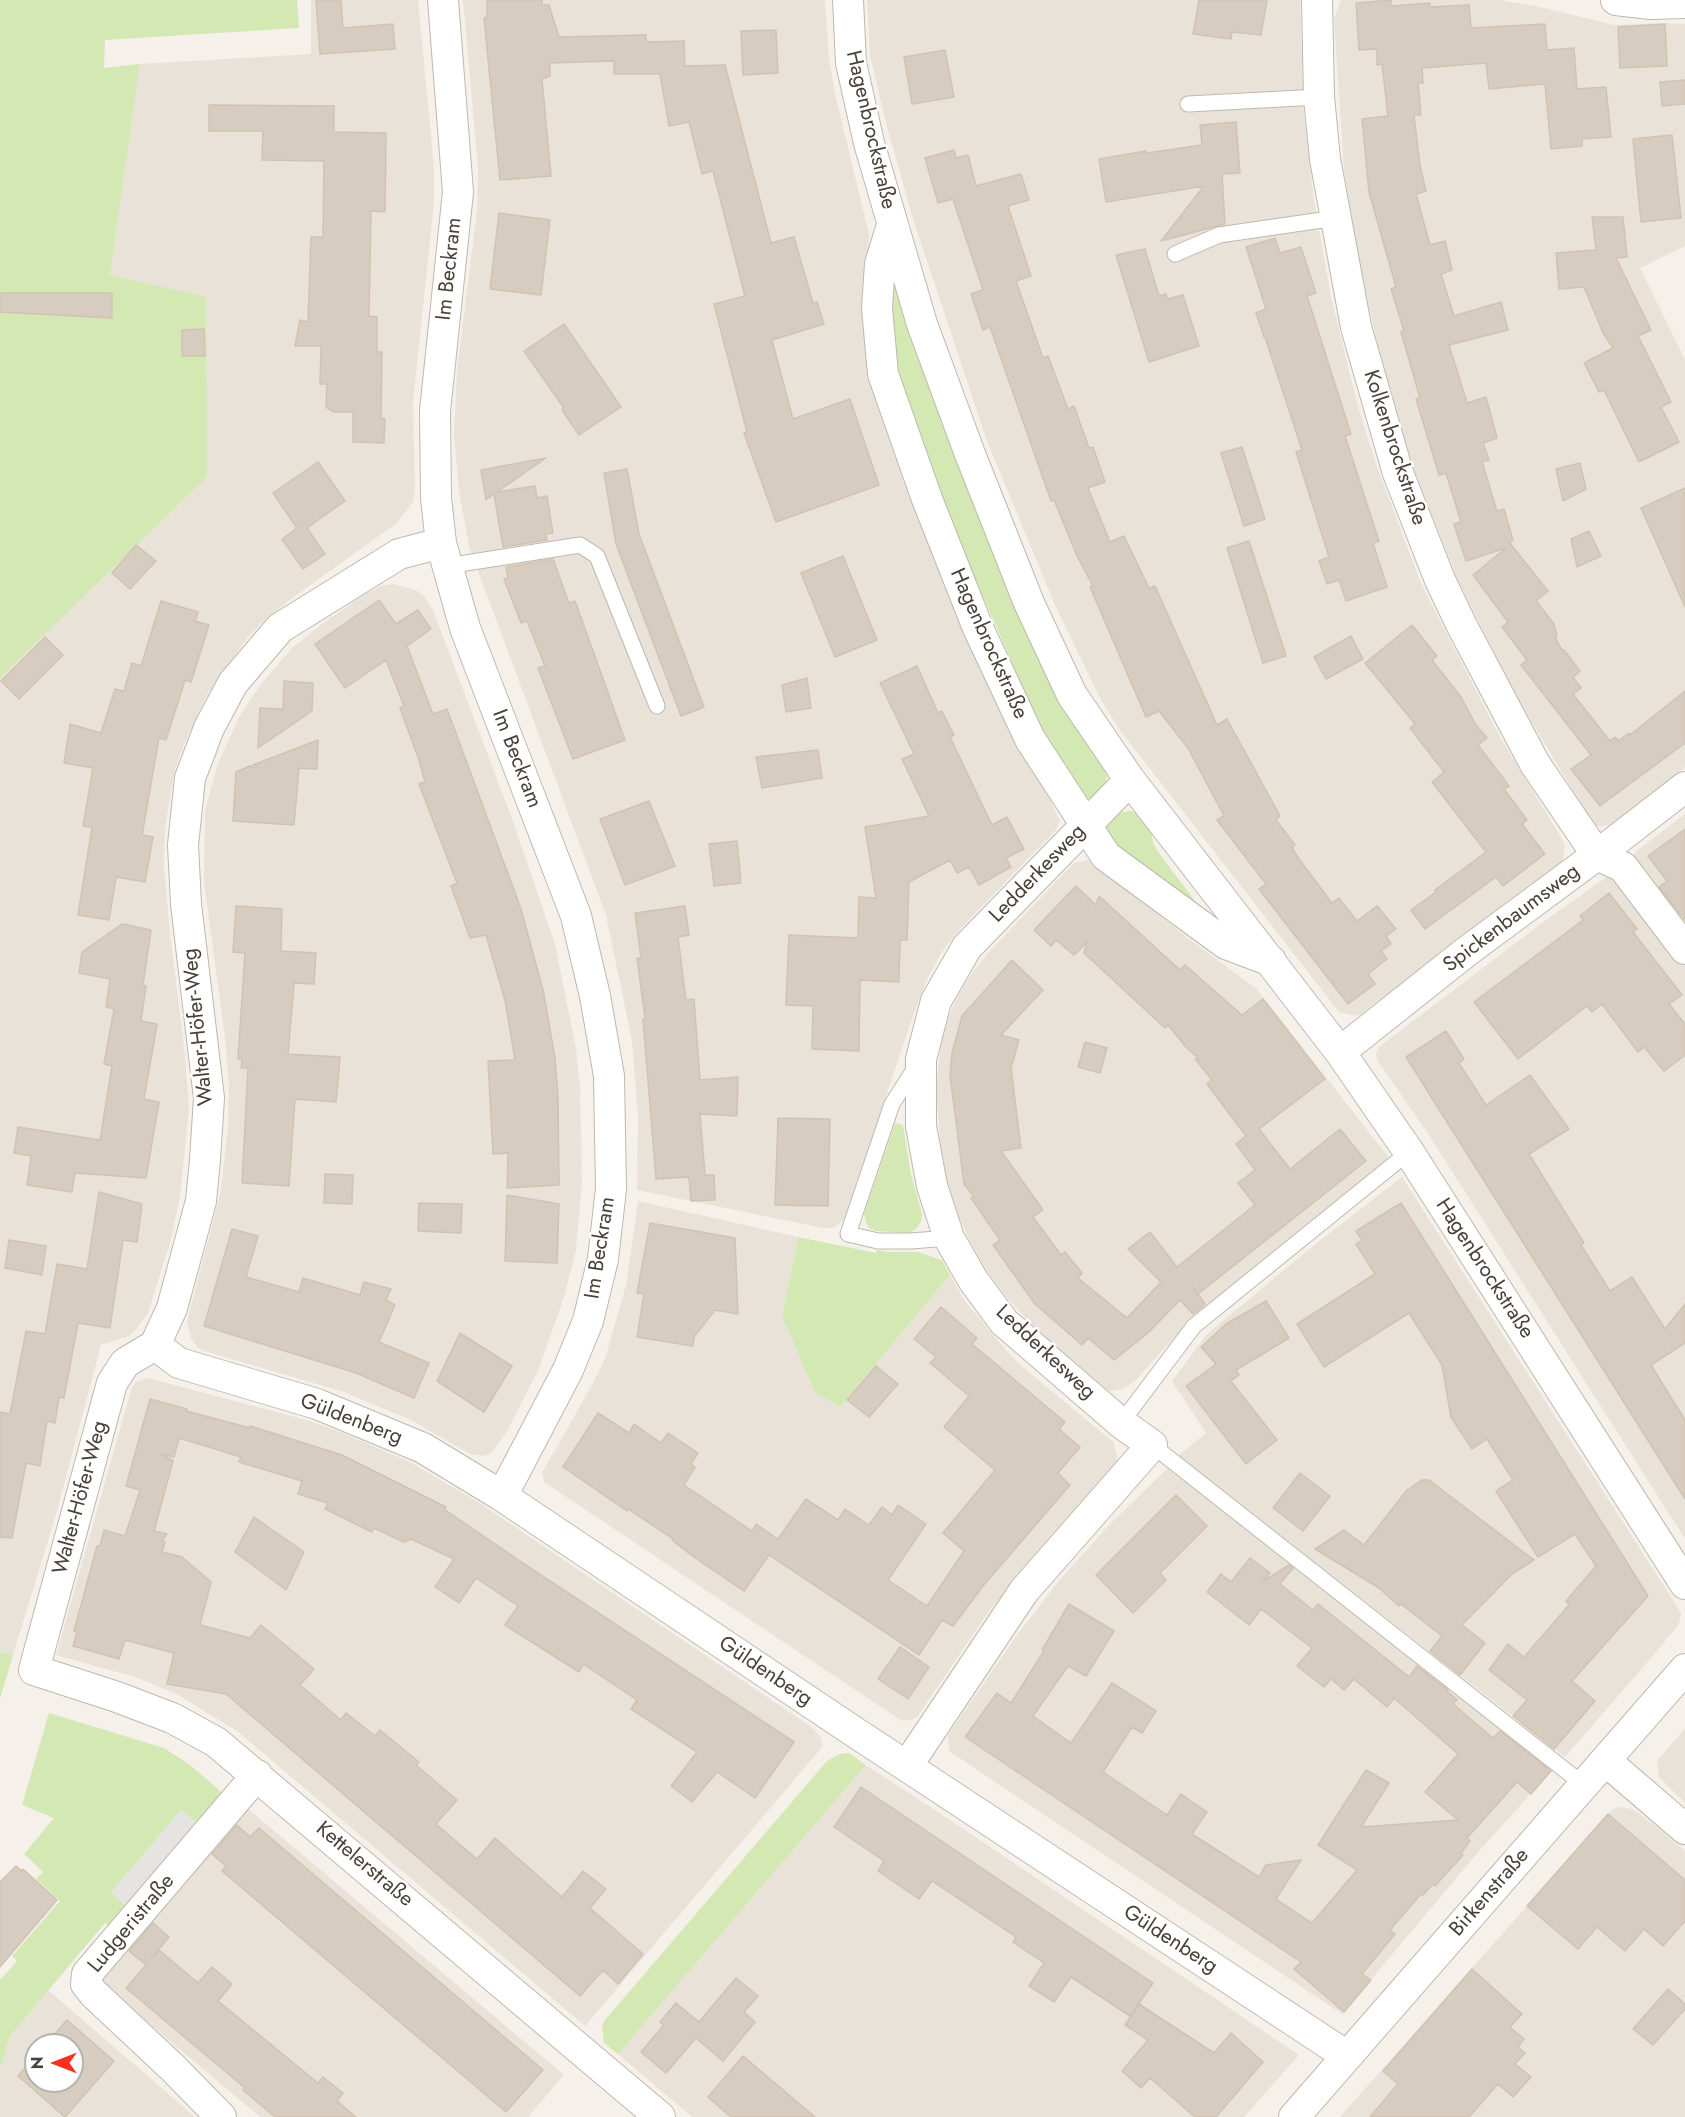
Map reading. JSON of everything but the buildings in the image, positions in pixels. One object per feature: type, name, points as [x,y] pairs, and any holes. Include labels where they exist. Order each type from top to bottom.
[{"type":"street","name":"Im Beckram","points":[[443,0],[458,192],[435,411],[436,498],[444,554],[465,628],[576,916],[595,996],[609,1076],[611,1190],[603,1259],[588,1321],[568,1370],[502,1496]]},
{"type":"street","name":"Hagenbrockstraße","points":[[848,0],[851,63],[869,143],[930,345],[1029,603],[1072,695],[1131,780],[1340,1052],[1409,1152],[1685,1584]]},
{"type":"street","name":"Kolkenbrockstraße","points":[[1317,0],[1319,97],[1325,159],[1356,327],[1398,473],[1440,580],[1462,626],[1535,764],[1597,855]]},
{"type":"street","points":[[1616,0],[1651,4],[1685,3]]},
{"type":"street","name":"Hagenbrockstraße","points":[[892,225],[880,264],[877,308],[883,374],[927,499],[978,628],[1030,739],[1084,826],[1106,856],[1226,944],[1272,961]]},
{"type":"street","name":"Walter-Höfer-Weg","points":[[34,1670],[112,1383],[125,1363],[155,1345],[172,1308],[201,1201],[209,1098],[186,904],[183,845],[190,778],[209,728],[233,683],[280,628],[399,554],[444,554]]},
{"type":"street","name":"Ledderkesweg","points":[[1131,780],[967,947],[936,1001],[921,1059],[921,1126],[932,1186],[949,1238],[973,1280],[1004,1322],[1121,1423],[1152,1445]]},
{"type":"street","name":"Spickenbaumsweg","points":[[1340,1052],[1466,952],[1685,787]]},
{"type":"street","points":[[1597,855],[1623,867],[1685,950]]},
{"type":"street","name":"Güldenberg","points":[[155,1345],[179,1363],[318,1404],[423,1448],[502,1496],[1347,2056]]},
{"type":"street","points":[[907,1766],[1024,1591],[1152,1445]]},
{"type":"street","name":"Birkenstraße","points":[[1294,2117],[1685,1669]]},
{"type":"street","name":"Kettelerstraße","points":[[34,1670],[172,1718],[216,1742],[660,2117]]},
{"type":"street","points":[[1606,1761],[1685,1829]]},
{"type":"street","name":"Ludgeristraße","points":[[221,2117],[173,2068],[94,1994],[86,1984],[87,1974],[257,1775]]},
{"type":"lane","points":[[1188,104],[1319,97]]},
{"type":"lane","points":[[1175,254],[1220,235],[1336,218]]},
{"type":"lane","points":[[444,554],[580,544],[589,550],[597,556],[657,706]]},
{"type":"lane","points":[[921,1059],[892,1104],[848,1234],[878,1241],[949,1238]]},
{"type":"lane","points":[[1121,1423],[1194,1326],[1409,1152]]},
{"type":"lane","points":[[1152,1445],[1584,1785]]},
{"type":"shaded area","points":[[311,0],[418,0],[434,167],[434,203],[413,402],[415,489],[413,502],[397,523],[291,599],[248,637],[207,695],[175,769],[165,828],[164,866],[189,1108],[180,1197],[170,1243],[148,1313],[129,1336],[101,1345],[57,1511],[13,1655],[0,1652],[0,678],[207,477],[110,275],[140,64],[311,54]]},
{"type":"shaded area","points":[[463,0],[825,0],[829,60],[835,93],[869,235],[866,287],[1030,758],[1060,821],[1055,831],[960,929],[941,953],[928,977],[914,1013],[845,1217],[833,1228],[823,1228],[637,1190],[638,1117],[632,1041],[606,915],[469,547],[459,491],[454,436],[457,371],[477,210],[478,168]]},
{"type":"shaded area","points":[[867,0],[1300,0],[1304,114],[1314,201],[1331,297],[1357,403],[1376,464],[1420,581],[1500,737],[1565,847],[1560,864],[1358,1016],[1339,1012],[1119,729],[1099,696],[1055,605],[987,441],[914,222],[870,56]]},
{"type":"shaded area","points":[[1341,0],[1499,0],[1540,7],[1614,25],[1685,24],[1685,246],[1640,268],[1685,360],[1685,767],[1610,825],[1596,826],[1592,822],[1517,698],[1458,580],[1414,471],[1374,330],[1359,262],[1344,171],[1334,19]]},
{"type":"shaded area","points":[[393,584],[416,590],[424,596],[433,610],[511,816],[555,944],[576,1048],[580,1086],[582,1182],[576,1250],[564,1297],[538,1371],[506,1433],[491,1453],[484,1456],[470,1454],[413,1421],[344,1392],[204,1351],[197,1347],[191,1338],[187,1322],[221,1190],[228,1126],[229,1085],[225,1038],[204,882],[205,811],[217,766],[239,717],[261,684],[291,649],[365,594],[381,586]]},
{"type":"shaded area","points":[[1685,814],[1685,930],[1635,862],[1634,856],[1635,852]]},
{"type":"shaded area","points":[[1088,860],[1257,989],[1390,1159],[1190,1320],[1134,1382],[1122,1389],[1109,1391],[1040,1334],[1005,1295],[987,1271],[972,1245],[958,1216],[947,1182],[941,1148],[936,1090],[941,1042],[948,1018],[960,992],[973,972],[989,952],[1074,863]]},
{"type":"shaded area","points":[[1608,876],[1612,877],[1657,929],[1685,966],[1685,1539],[1427,1132],[1377,1060],[1376,1053],[1380,1046]]},
{"type":"shaded area","points":[[1402,1177],[1681,1613],[1679,1624],[1565,1757],[1178,1456],[1206,1433],[1172,1381],[1207,1334],[1318,1242]]},
{"type":"shaded area","points":[[638,1201],[798,1237],[782,1316],[840,1407],[950,1275],[964,1300],[1019,1364],[1113,1442],[1117,1457],[1115,1469],[1036,1553],[987,1614],[917,1717],[903,1721],[899,1719],[544,1482],[542,1473],[605,1359],[626,1285]]},
{"type":"shaded area","points":[[148,1378],[310,1421],[408,1461],[478,1502],[810,1726],[820,1736],[823,1746],[585,2026],[237,1731],[178,1695],[138,1678],[56,1655],[132,1387],[136,1382]]},
{"type":"shaded area","points":[[1168,1468],[1555,1767],[1480,1850],[1342,2014],[949,1751],[948,1735],[1017,1635],[1058,1582],[1110,1524]]},
{"type":"shaded area","points":[[1685,1728],[1685,1803],[1659,1777],[1657,1766],[1658,1760]]},
{"type":"shaded area","points":[[866,1765],[1299,2055],[1244,2117],[692,2117],[618,2054]]},
{"type":"shaded area","points":[[1617,1807],[1632,1809],[1639,1813],[1685,1851],[1685,2117],[1340,2117],[1611,1811]]},
{"type":"shaded area","points":[[247,1808],[564,2075],[528,2117],[260,2117],[105,1986],[102,1978]]},
{"type":"shaded area","points":[[181,1810],[198,1824],[128,1907],[111,1893]]},
{"type":"shaded area","points":[[48,1990],[195,2117],[0,2117],[0,2070],[10,2036]]},
{"type":"green space","points":[[0,0],[297,0],[299,28],[105,40],[104,68],[140,64],[110,275],[206,297],[207,477],[0,678]]},
{"type":"green space","points":[[893,286],[896,286],[1061,703],[1107,776],[1105,785],[1089,802],[1077,798],[1037,719],[936,483],[896,361],[890,321]]},
{"type":"green space","points":[[1131,811],[1138,814],[1151,829],[1153,843],[1159,853],[1219,933],[1108,849],[1101,829],[1116,813]]},
{"type":"green space","points":[[895,1123],[903,1125],[911,1175],[922,1213],[917,1228],[909,1233],[876,1231],[869,1228],[864,1214]]},
{"type":"green space","points":[[798,1237],[876,1253],[877,1250],[918,1252],[942,1260],[950,1275],[840,1407],[815,1392],[782,1316]]},
{"type":"green space","points":[[0,1652],[13,1655],[0,1699]]},
{"type":"green space","points":[[49,1713],[164,1748],[190,1765],[224,1794],[198,1824],[181,1810],[111,1893],[128,1907],[111,1928],[105,1923],[10,2036],[0,2070],[0,1980],[17,1961],[12,1956],[60,1901],[36,1879],[43,1872],[24,1854],[54,1818],[22,1805]]},
{"type":"green space","points":[[849,1753],[866,1765],[618,2054],[604,2043],[602,2026],[605,2020],[827,1761],[840,1754]]}]
